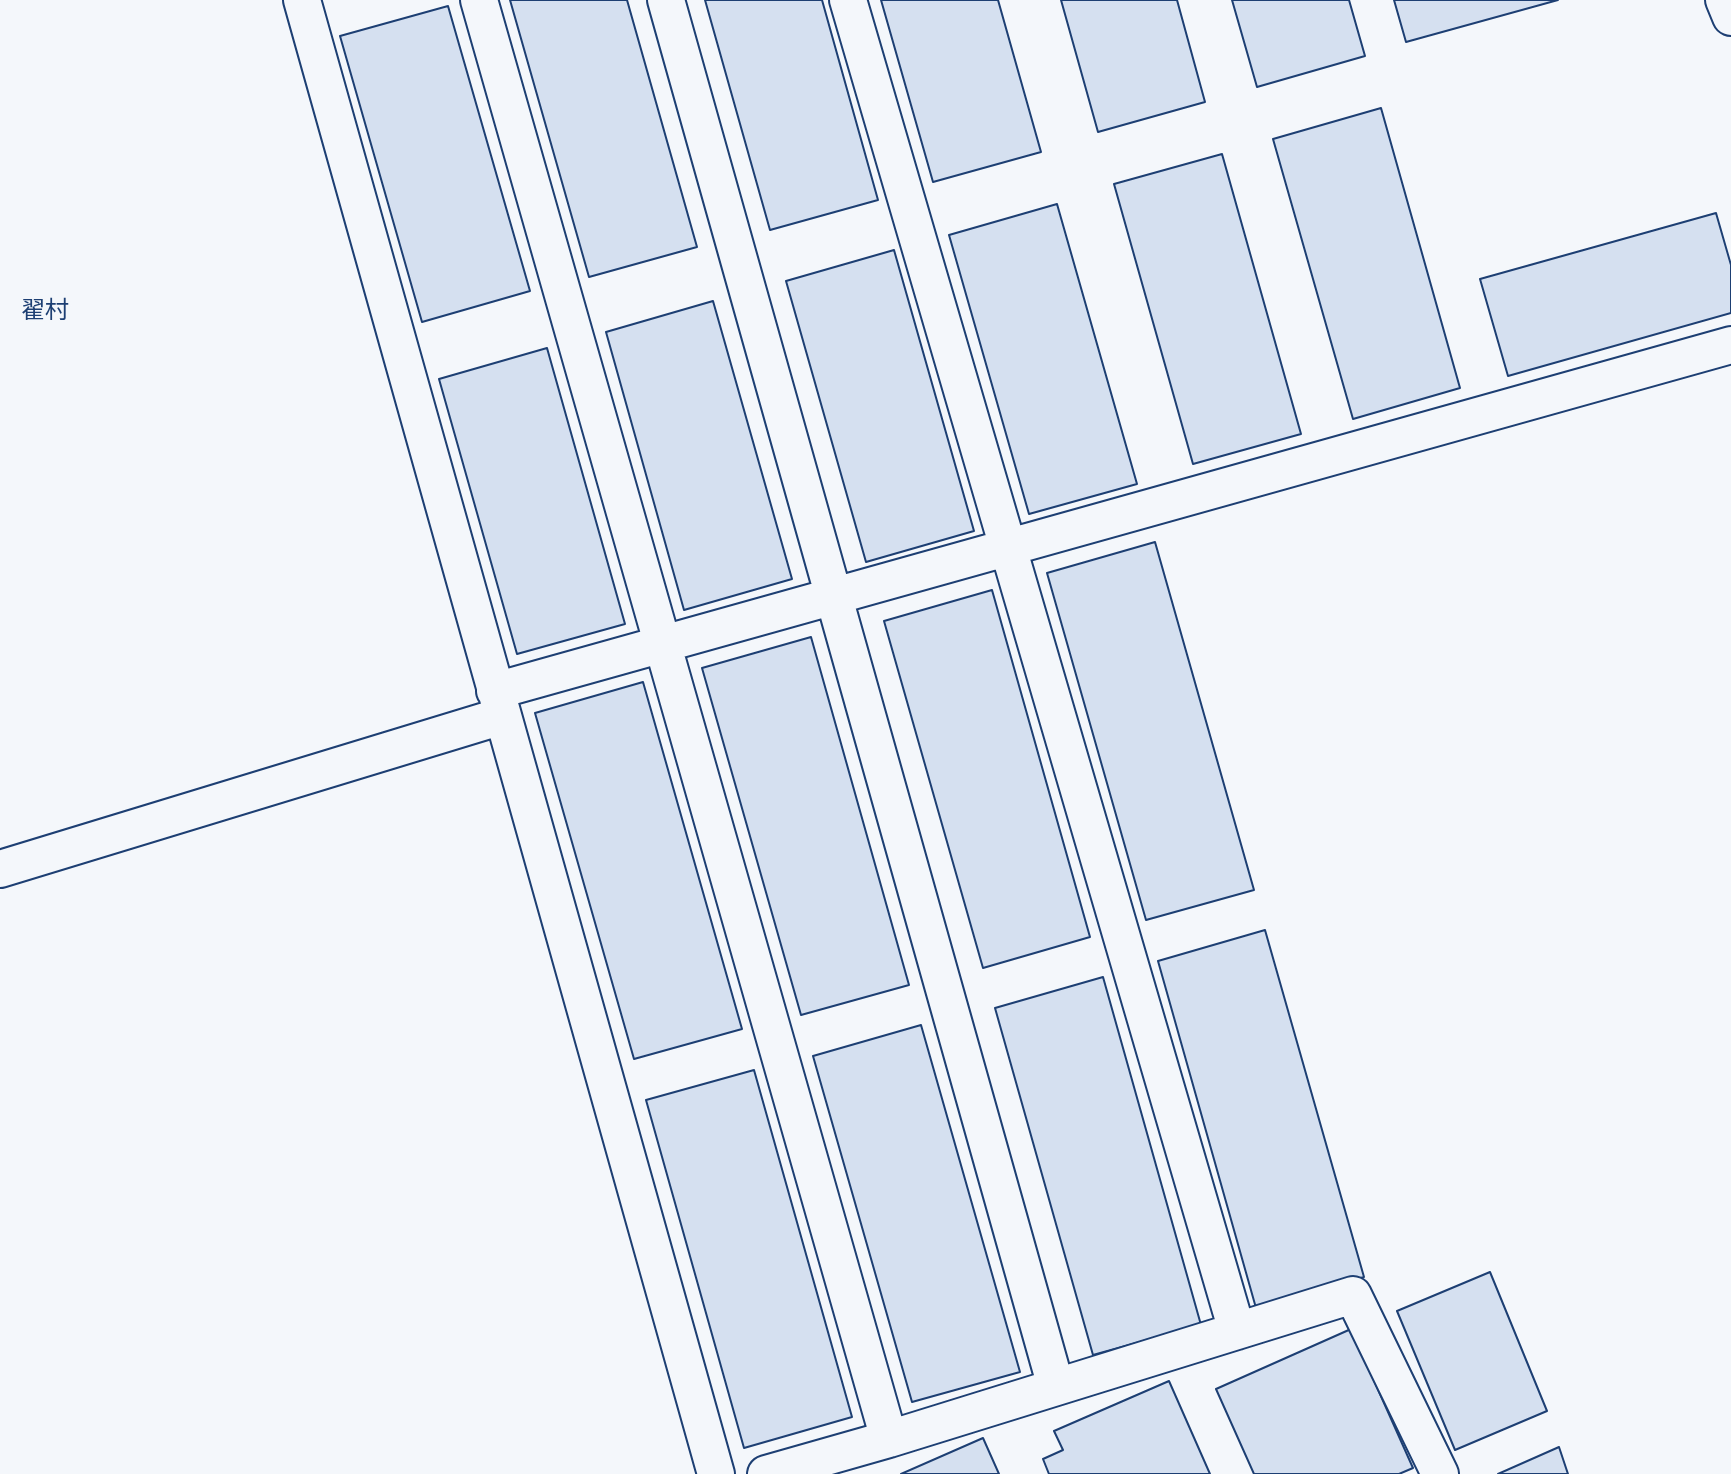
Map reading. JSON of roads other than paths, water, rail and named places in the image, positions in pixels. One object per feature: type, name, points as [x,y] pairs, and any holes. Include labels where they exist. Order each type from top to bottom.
[{"type":"street","points":[[479,0],[889,1439]]},
{"type":"street","points":[[666,0],[1056,1387]]},
{"type":"street","points":[[848,0],[1237,1331]]},
{"type":"street","points":[[1724,0],[1731,17]]},
{"type":"street","points":[[312,3],[499,704],[716,1474]]},
{"type":"street","points":[[0,869],[499,704],[662,644],[1731,345]]},
{"type":"street","points":[[766,1474],[1353,1295],[1440,1474]]},
{"type":"district","name":"翟村","points":[[45,310]]}]
